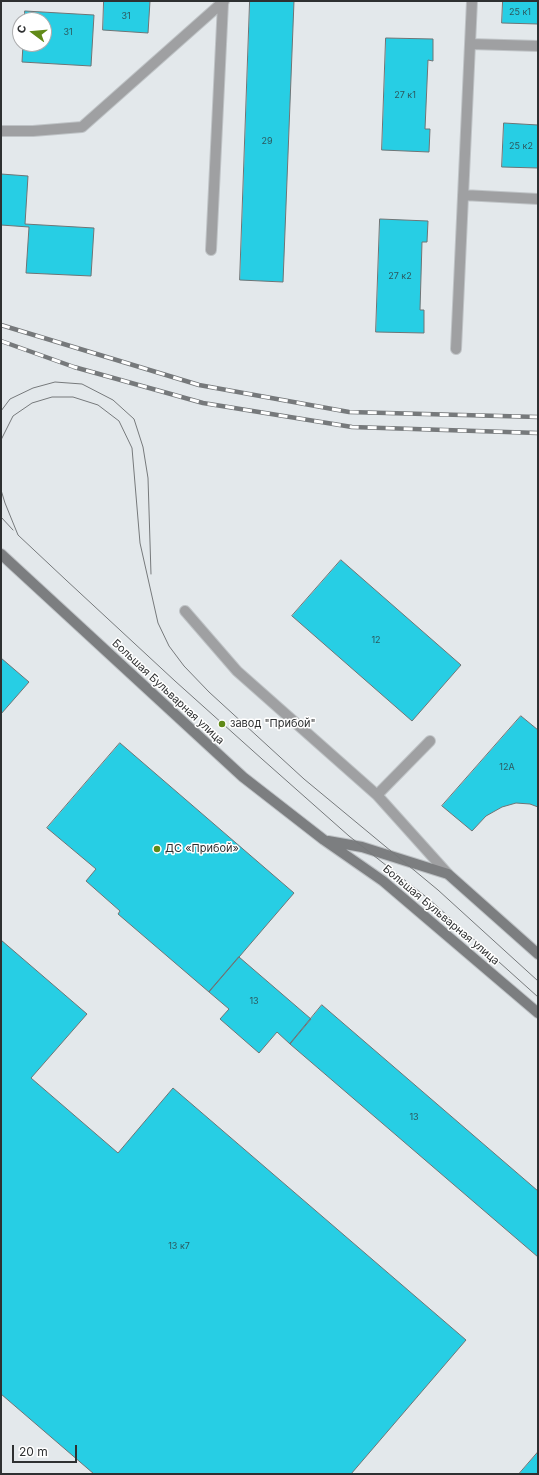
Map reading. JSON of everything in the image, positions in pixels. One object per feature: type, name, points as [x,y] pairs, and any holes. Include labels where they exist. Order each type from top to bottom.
[{"type":"main road","name":"Большая Бульварная улица","points":[[1,554],[243,777],[324,840],[383,880],[538,1013]]},
{"type":"main road","name":"Большая Бульварная улица","points":[[324,840],[362,847],[448,874],[538,954]]},
{"type":"lane","points":[[456,349],[472,1]]},
{"type":"lane","points":[[1,131],[33,131],[82,127],[224,2]]},
{"type":"lane","points":[[211,250],[224,2]]},
{"type":"lane","points":[[470,44],[538,46]]},
{"type":"lane","points":[[463,195],[538,199]]},
{"type":"lane","points":[[185,611],[237,671],[377,795],[448,874]]},
{"type":"lane","points":[[377,795],[430,741]]},
{"type":"building","points":[[104,1],[150,1],[148,33],[103,30]]},
{"type":"building","points":[[250,1],[294,1],[283,282],[240,280]]},
{"type":"building","points":[[503,1],[538,1],[538,24],[502,23]]},
{"type":"building","points":[[52,13],[94,15],[91,66],[22,62],[23,52],[52,52]]},
{"type":"building","points":[[386,38],[433,39],[433,61],[428,60],[425,129],[430,129],[429,152],[382,150]]},
{"type":"building","points":[[504,123],[538,125],[538,168],[502,167]]},
{"type":"building","points":[[1,174],[28,176],[25,224],[94,228],[91,276],[26,273],[29,227],[1,225]]},
{"type":"building","points":[[380,219],[428,221],[427,242],[422,242],[420,310],[424,310],[424,333],[376,332]]},
{"type":"building","points":[[341,560],[461,665],[412,721],[292,616]]},
{"type":"building","points":[[1,658],[29,682],[1,714]]},
{"type":"building","points":[[521,716],[538,730],[538,807],[530,804],[516,803],[502,807],[486,816],[472,831],[442,806]]},
{"type":"building","name":"ДC «Прибой»","points":[[120,743],[294,893],[209,992],[118,914],[120,911],[86,881],[96,869],[47,828]]},
{"type":"building","points":[[1,940],[87,1014],[31,1078],[118,1153],[173,1088],[466,1340],[351,1474],[94,1474],[1,1394]]},
{"type":"building","points":[[239,957],[311,1019],[290,1044],[277,1032],[259,1053],[220,1019],[229,1009],[209,992]]},
{"type":"building","points":[[322,1005],[538,1191],[538,1257],[290,1044]]},
{"type":"building","points":[[538,1452],[538,1474],[519,1474]]},
{"type":"tram line","points":[[1,411],[10,399],[33,388],[55,382],[82,384],[113,400],[134,419],[143,447],[148,478],[151,574]]},
{"type":"tram line","points":[[1,440],[13,416],[32,403],[52,397],[73,397],[98,405],[119,421],[132,448],[140,543],[158,623],[169,646],[184,666],[209,692],[304,779],[438,890],[538,981]]},
{"type":"tram line","points":[[1,490],[18,535],[175,681],[262,759],[349,836],[430,900],[538,997]]},
{"type":"tram line","points":[[1,517],[13,530]]},
{"type":"railway","points":[[1,325],[199,385],[349,412],[538,417]]},
{"type":"railway","points":[[1,341],[74,367],[203,403],[352,427],[538,433]]},
{"type":"place","name":"завод \"Прибой\"","points":[[222,724]]},
{"type":"place","name":"ДC «Прибой»","points":[[157,849]]}]
